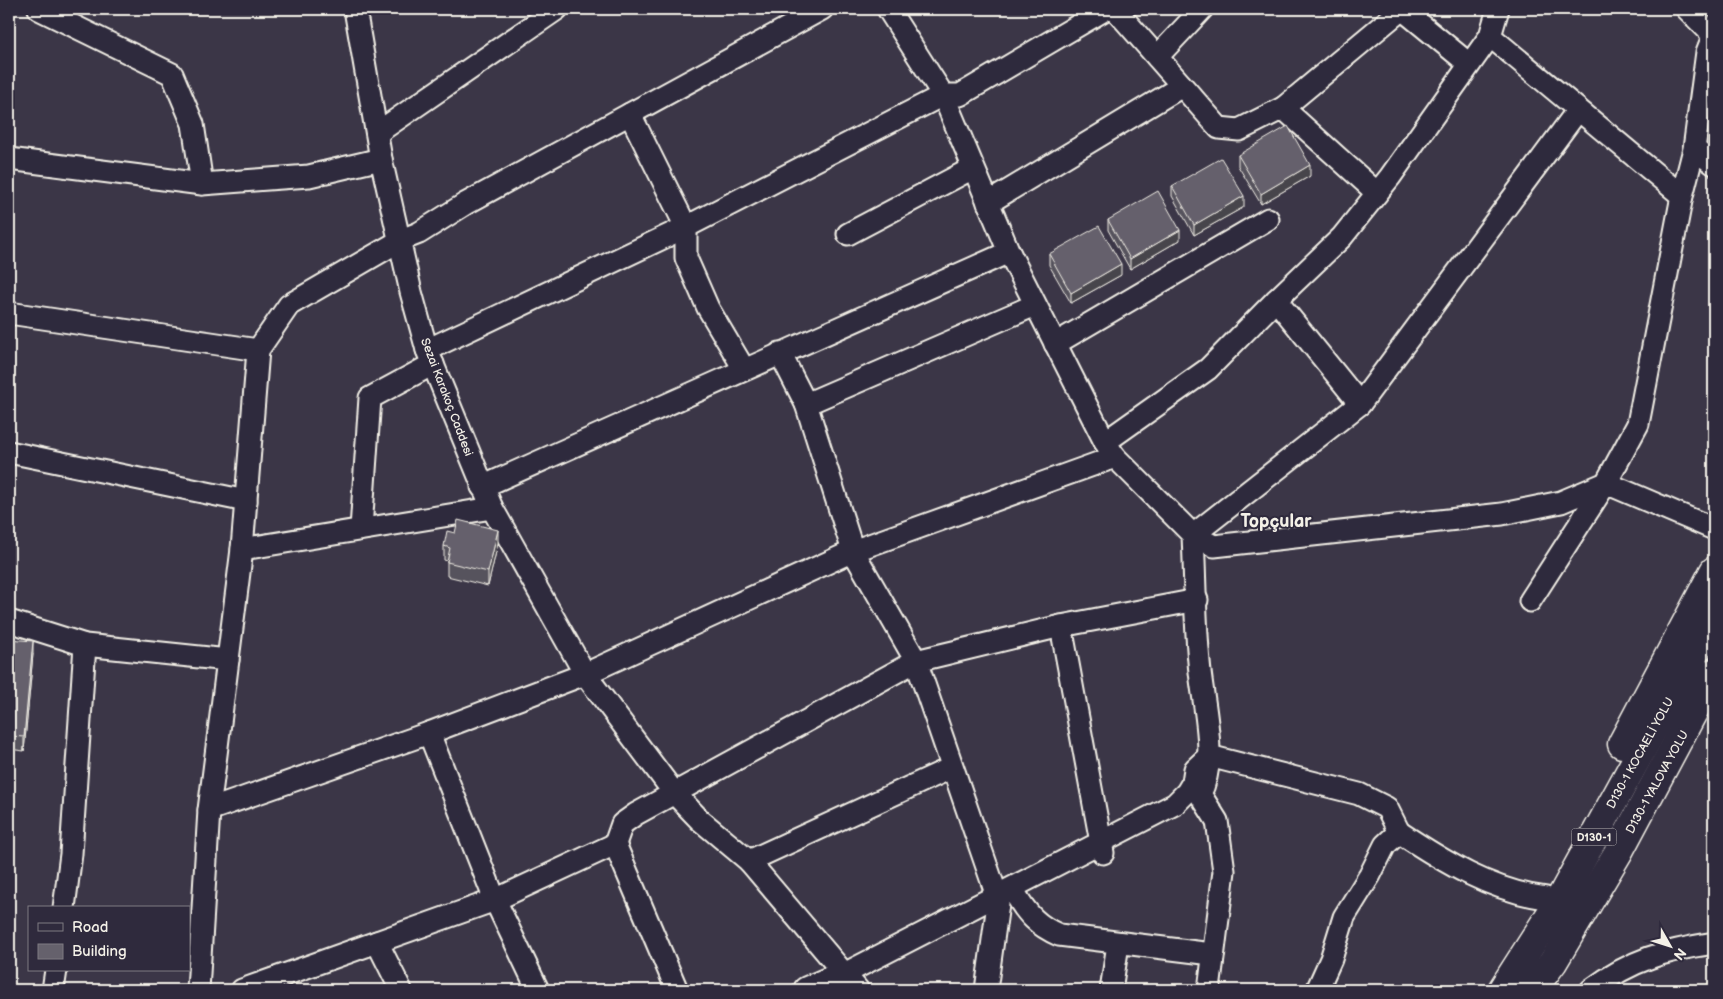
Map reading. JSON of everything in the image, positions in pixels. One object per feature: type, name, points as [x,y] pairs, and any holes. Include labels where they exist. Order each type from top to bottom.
[{"type":"highway","points":[[1535,942],[1546,898],[1564,854],[1714,571]]},
{"type":"highway","name":"D130-1 KOCAELİ YOLU","points":[[1502,990],[1535,942],[1559,901],[1714,618]]},
{"type":"highway","name":"D130-1 YALOVA YOLU","points":[[1532,990],[1553,962],[1637,818],[1714,673]]},
{"type":"highway","points":[[1637,818],[1681,763],[1714,703]]},
{"type":"main road","points":[[807,990],[845,984]]},
{"type":"street","points":[[39,9],[172,74],[193,124],[202,184]]},
{"type":"street","name":"Sezai Karakoç Caddesi","points":[[355,9],[381,159],[401,240],[411,292],[430,357],[492,508],[585,674],[675,794],[700,820],[749,861],[845,984]]},
{"type":"street","points":[[377,133],[557,9]]},
{"type":"street","points":[[198,990],[209,810],[242,549],[258,350],[289,305],[401,240],[418,233],[465,204],[822,9]]},
{"type":"street","points":[[889,9],[943,95],[1009,252],[1110,450],[1193,536],[1214,546],[1502,514],[1561,502],[1606,483],[1714,529]]},
{"type":"street","points":[[361,529],[370,398],[430,357],[943,95],[960,95],[1106,9]]},
{"type":"street","points":[[1115,9],[1219,128],[1239,130],[1283,108],[1402,9],[1470,64]]},
{"type":"street","points":[[1157,56],[1202,9]]},
{"type":"street","points":[[209,810],[429,733],[585,674],[854,550],[1110,450],[1208,369],[1342,237],[1377,194],[1490,36],[1498,9]]},
{"type":"street","points":[[1530,601],[1606,483],[1638,424],[1682,196],[1694,149],[1707,52],[1714,35],[1687,9]]},
{"type":"street","points":[[1490,36],[1682,196]]},
{"type":"street","points":[[988,203],[1182,86]]},
{"type":"street","points":[[1283,108],[1377,194]]},
{"type":"street","points":[[1193,536],[1360,404],[1578,110]]},
{"type":"street","points":[[630,114],[686,227],[686,258],[708,308],[744,369]]},
{"type":"street","points":[[1694,149],[1714,164]]},
{"type":"street","points":[[9,159],[202,184],[309,176],[381,159]]},
{"type":"street","points":[[848,234],[973,168]]},
{"type":"street","points":[[1055,344],[1268,219]]},
{"type":"street","points":[[482,487],[1009,252]]},
{"type":"street","points":[[1276,300],[1360,404]]},
{"type":"street","points":[[806,404],[1035,306]]},
{"type":"street","points":[[9,313],[258,350]]},
{"type":"street","points":[[780,353],[806,404],[854,550],[916,661],[951,768],[1004,899],[986,990]]},
{"type":"street","points":[[9,452],[246,501]]},
{"type":"street","points":[[242,549],[492,508]]},
{"type":"street","points":[[1102,847],[1184,810],[1200,794],[1207,782],[1209,756],[1198,661],[1193,536]]},
{"type":"street","points":[[677,990],[615,844],[622,824],[916,661],[1061,626],[1196,600]]},
{"type":"street","points":[[9,621],[85,645],[228,660]]},
{"type":"street","points":[[1061,626],[1102,847]]},
{"type":"street","points":[[64,906],[71,854],[85,645]]},
{"type":"street","points":[[429,733],[495,900],[538,990]]},
{"type":"street","points":[[1209,756],[1359,794],[1387,808],[1399,832],[1448,864],[1519,895],[1546,898]]},
{"type":"street","points":[[845,984],[1102,847],[1175,804],[1187,792],[1193,782],[1195,769],[1209,756]]},
{"type":"street","points":[[749,861],[951,768]]},
{"type":"street","points":[[1200,794],[1217,821],[1224,871],[1212,954],[1209,990]]},
{"type":"street","points":[[1317,990],[1331,959],[1344,917],[1370,875],[1384,845],[1399,832]]},
{"type":"street","points":[[242,990],[495,900],[615,844]]},
{"type":"street","points":[[1004,899],[1026,913],[1044,928],[1059,935],[1118,944],[1212,954]]},
{"type":"street","points":[[377,942],[401,990]]},
{"type":"street","points":[[1591,990],[1614,972],[1645,958],[1714,943]]},
{"type":"street","points":[[1111,990],[1118,944]]},
{"type":"street","points":[[53,990],[56,972]]},
{"type":"building","points":[[1288,126],[1310,165],[1261,194],[1238,155]]},
{"type":"building","points":[[1221,158],[1244,196],[1194,225],[1172,186]]},
{"type":"building","points":[[1158,191],[1180,230],[1130,259],[1108,220]]},
{"type":"building","points":[[1099,226],[1121,264],[1071,293],[1049,254]]},
{"type":"building","points":[[458,520],[498,530],[488,572],[447,562],[450,548],[444,546],[447,531],[455,533]]},
{"type":"building","points":[[9,639],[33,641],[24,737],[9,736]]},
{"type":"district","name":"Topçular","points":[[1276,521]]}]
